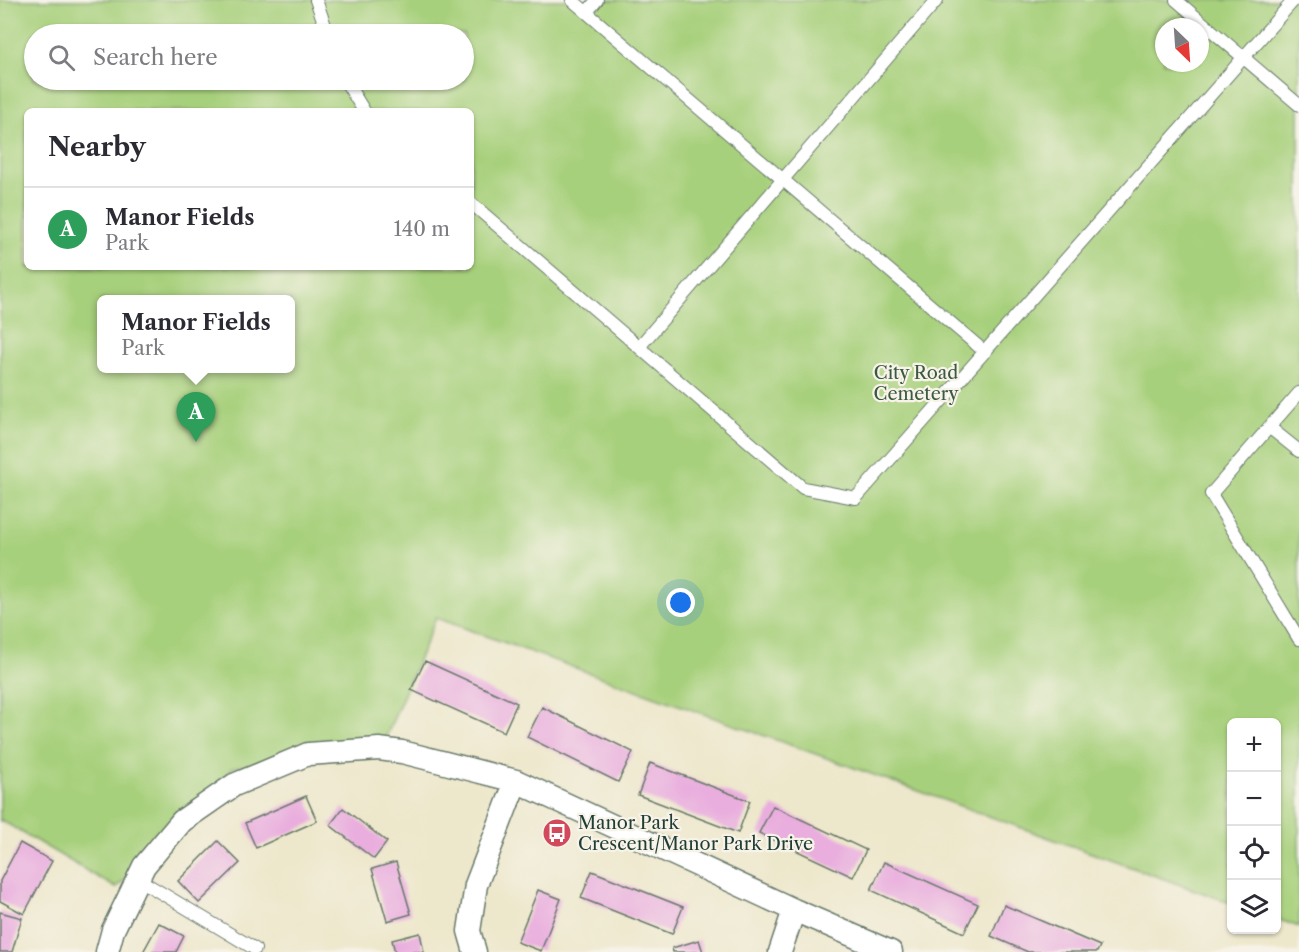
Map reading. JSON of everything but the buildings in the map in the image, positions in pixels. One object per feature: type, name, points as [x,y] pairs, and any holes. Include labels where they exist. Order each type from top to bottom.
[{"type":"street","points":[[107,952],[113,930],[144,866],[182,821],[234,784],[308,754],[390,750],[516,781],[794,910],[891,952]]},
{"type":"street","points":[[475,952],[469,931],[477,885],[516,781]]},
{"type":"street","points":[[780,952],[794,910]]},
{"type":"lane","points":[[316,0],[324,24]]},
{"type":"lane","points":[[572,0],[985,352]]},
{"type":"lane","points":[[587,12],[597,0]]},
{"type":"lane","points":[[639,347],[937,0]]},
{"type":"lane","points":[[1176,0],[1299,105]]},
{"type":"lane","points":[[474,206],[803,488],[856,498],[1294,0]]},
{"type":"lane","points":[[351,90],[362,108]]},
{"type":"lane","points":[[1299,393],[1211,494],[1299,639]]},
{"type":"lane","points":[[1269,426],[1299,452]]},
{"type":"lane","points":[[138,879],[255,949]]},
{"type":"green space","name":"City Road Cemetery","points":[[0,0],[1299,0],[1299,927],[1281,920],[1281,718],[1227,718],[1227,902],[436,618],[386,737],[233,768],[116,888],[1,820],[0,822]]},
{"type":"place","name":"Manor Fields","points":[[196,442]]},
{"type":"place","name":"Manor Park Crescent/Manor Park Drive","points":[[557,833]]}]
